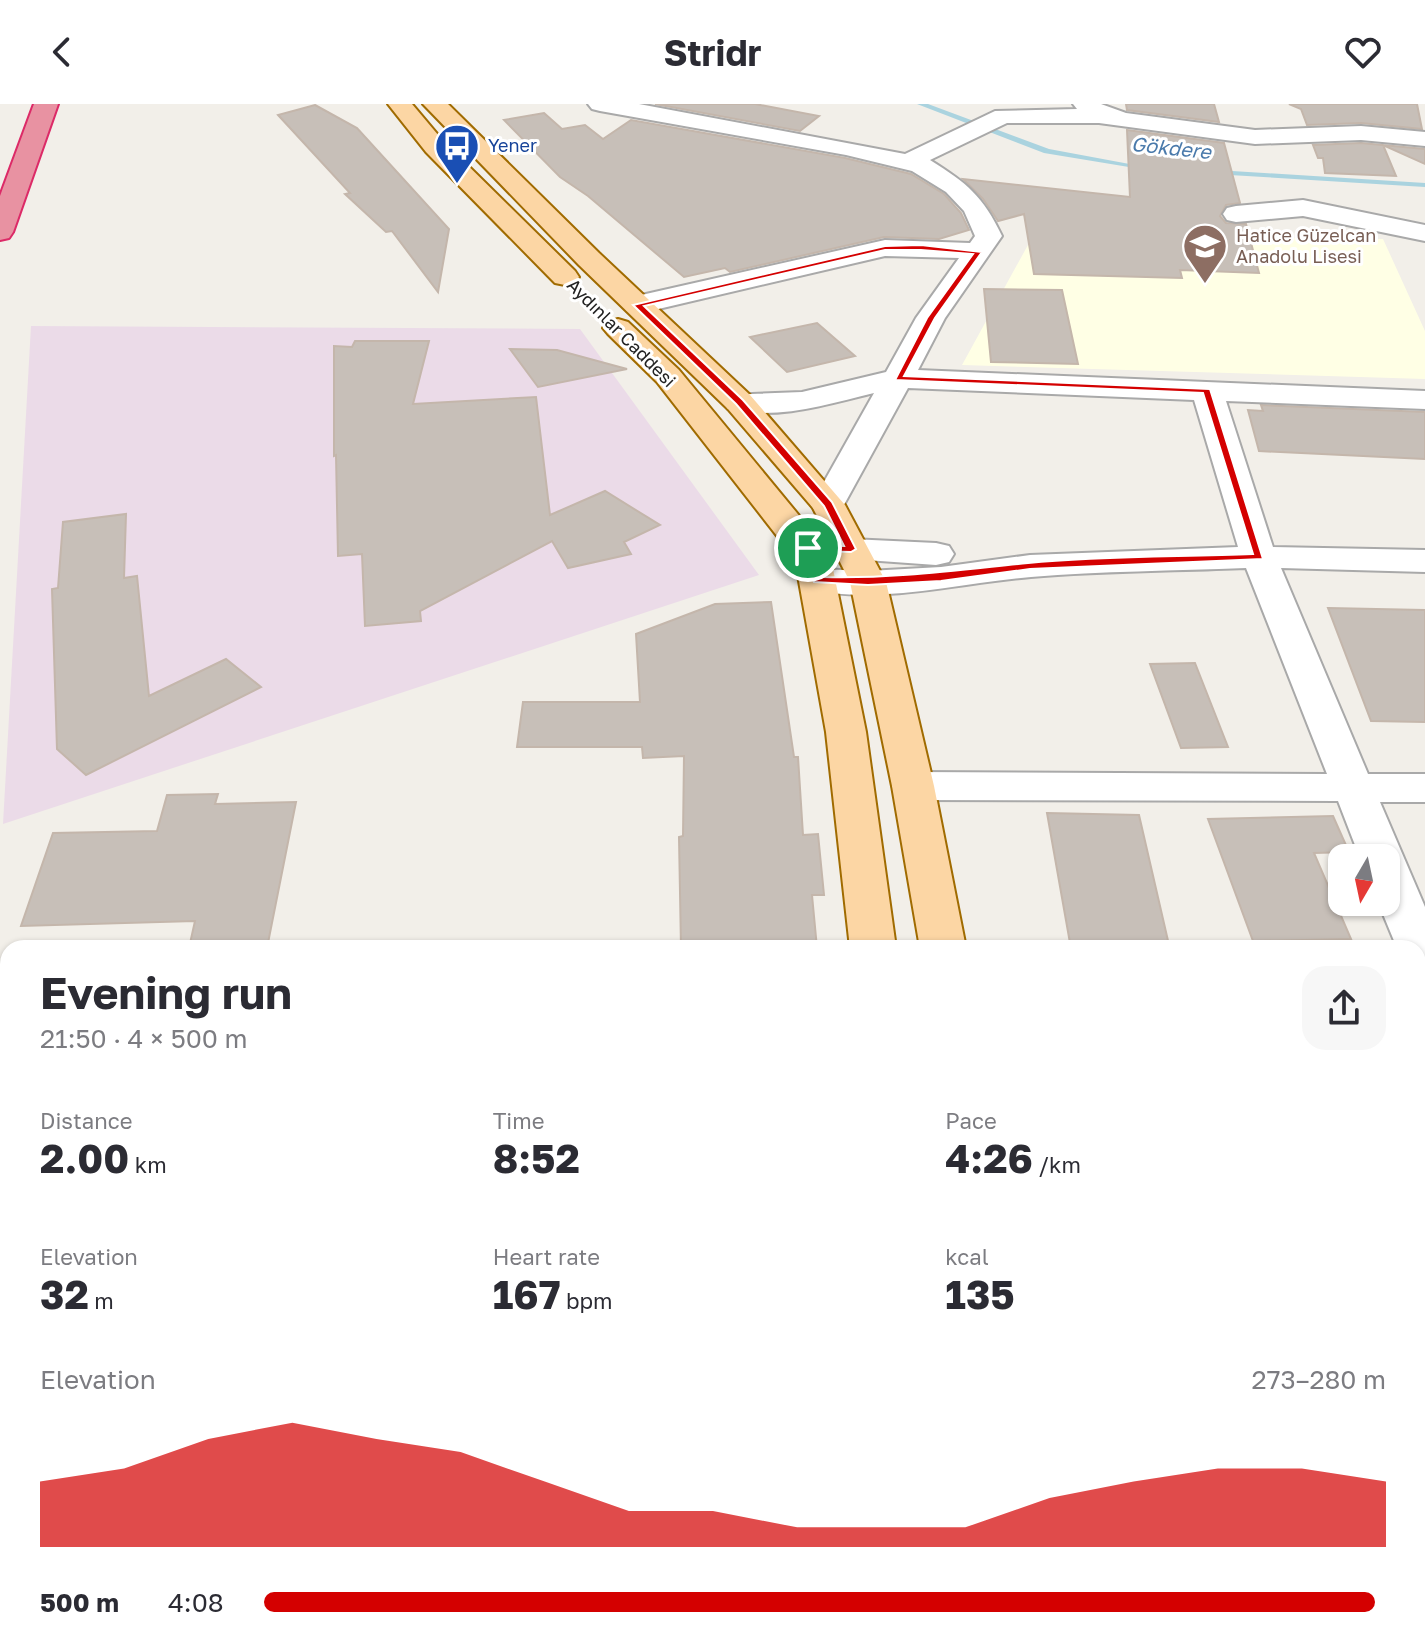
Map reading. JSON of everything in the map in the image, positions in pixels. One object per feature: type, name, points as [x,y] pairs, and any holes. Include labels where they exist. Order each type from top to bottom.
[{"type":"highway","points":[[0,232],[46,104]]},
{"type":"main road","name":"Aydınlar Caddesi","points":[[400,104],[435,147],[668,376],[813,564]]},
{"type":"main road","name":"Aydınlar Caddesi","points":[[435,104],[739,402],[828,505],[859,565],[913,786],[942,940]]},
{"type":"main road","points":[[813,564],[846,732],[872,940]]},
{"type":"street","points":[[600,104],[846,148],[920,165],[955,187],[976,208],[989,236],[931,318],[828,505]]},
{"type":"street","points":[[1085,104],[1107,118],[1186,104]]},
{"type":"street","points":[[1342,114],[1361,133]]},
{"type":"street","points":[[909,162],[940,144],[1003,116],[1107,118],[1255,137],[1361,133],[1425,139]]},
{"type":"street","points":[[1236,214],[1303,208],[1425,233]]},
{"type":"street","points":[[637,305],[885,248],[978,252]]},
{"type":"street","points":[[739,402],[802,401],[898,378],[1425,400]]},
{"type":"street","points":[[1207,391],[1259,557],[1376,844]]},
{"type":"street","points":[[813,564],[859,565],[941,578],[1030,566],[1259,557],[1425,561]]},
{"type":"street","points":[[913,786],[1425,788]]},
{"type":"street","points":[[1400,901],[1417,940]]},
{"type":"shaded area","name":"Hatice Güzelcan Anadolu Lisesi","points":[[1034,234],[1383,239],[1425,331],[1425,379],[962,365]]},
{"type":"shaded area","points":[[31,326],[580,329],[759,575],[3,824]]},
{"type":"building","points":[[655,104],[755,104],[819,116],[800,131]]},
{"type":"building","points":[[1126,104],[1214,104],[1219,122],[1127,110]]},
{"type":"building","points":[[1289,104],[1417,104],[1422,129],[1361,123],[1307,125],[1301,109]]},
{"type":"building","points":[[315,105],[357,128],[449,229],[438,292],[392,231],[386,232],[345,194],[350,193],[278,115]]},
{"type":"building","points":[[544,113],[562,129],[585,125],[603,139],[631,120],[845,158],[911,174],[944,194],[961,213],[969,230],[939,239],[884,237],[730,272],[725,268],[684,277],[588,196],[560,177],[504,120]]},
{"type":"building","points":[[1127,130],[1224,143],[1240,203],[1226,205],[1220,216],[1226,223],[1246,224],[1259,273],[1180,270],[1182,278],[1034,274],[1024,214],[998,221],[983,199],[963,179],[1130,197]]},
{"type":"building","points":[[1313,145],[1383,145],[1396,176],[1325,173],[1323,158],[1318,158]]},
{"type":"building","points":[[1383,145],[1425,149],[1425,164]]},
{"type":"building","points":[[984,289],[1062,290],[1078,364],[991,362]]},
{"type":"building","points":[[817,323],[855,356],[787,372],[750,337]]},
{"type":"building","points":[[355,341],[429,341],[413,404],[536,397],[550,515],[605,491],[660,525],[624,542],[631,554],[568,568],[552,541],[420,611],[421,621],[365,626],[362,554],[338,556],[334,456],[334,346],[352,347]]},
{"type":"building","points":[[510,349],[557,350],[627,369],[538,387]]},
{"type":"building","points":[[1261,405],[1425,412],[1425,459],[1259,451],[1248,410],[1263,411]]},
{"type":"building","points":[[126,514],[124,578],[137,576],[149,696],[226,659],[261,687],[86,775],[57,749],[52,589],[58,588],[63,522]]},
{"type":"building","points":[[771,602],[794,757],[798,757],[803,835],[818,834],[824,895],[812,895],[816,940],[681,940],[679,837],[683,836],[684,756],[643,758],[642,747],[517,747],[523,702],[640,702],[636,634],[715,604]]},
{"type":"building","points":[[1328,608],[1425,610],[1425,722],[1371,721]]},
{"type":"building","points":[[1195,663],[1228,747],[1181,748],[1150,664]]},
{"type":"building","points":[[218,794],[215,804],[296,802],[269,940],[191,940],[195,921],[21,926],[53,833],[157,831],[167,795]]},
{"type":"building","points":[[1047,813],[1139,815],[1168,940],[1069,940]]},
{"type":"building","points":[[1333,816],[1345,844],[1328,844],[1328,853],[1314,853],[1328,886],[1328,916],[1341,916],[1351,939],[1253,940],[1208,819]]},
{"type":"waterway","name":"Gökdere","points":[[921,104],[1047,151],[1147,168]]},
{"type":"waterway","name":"Gökdere","points":[[1216,172],[1425,185]]},
{"type":"place","name":"Yener","points":[[457,185]]},
{"type":"place","name":"Hatice Güzelcan Anadolu Lisesi","points":[[1205,285]]},
{"type":"route","points":[[921,247],[978,252],[931,318],[898,378],[1207,391],[1259,557],[1030,566],[941,578],[868,582],[817,580],[808,548],[851,549],[828,505],[739,402],[637,305],[885,248],[921,247]]}]
